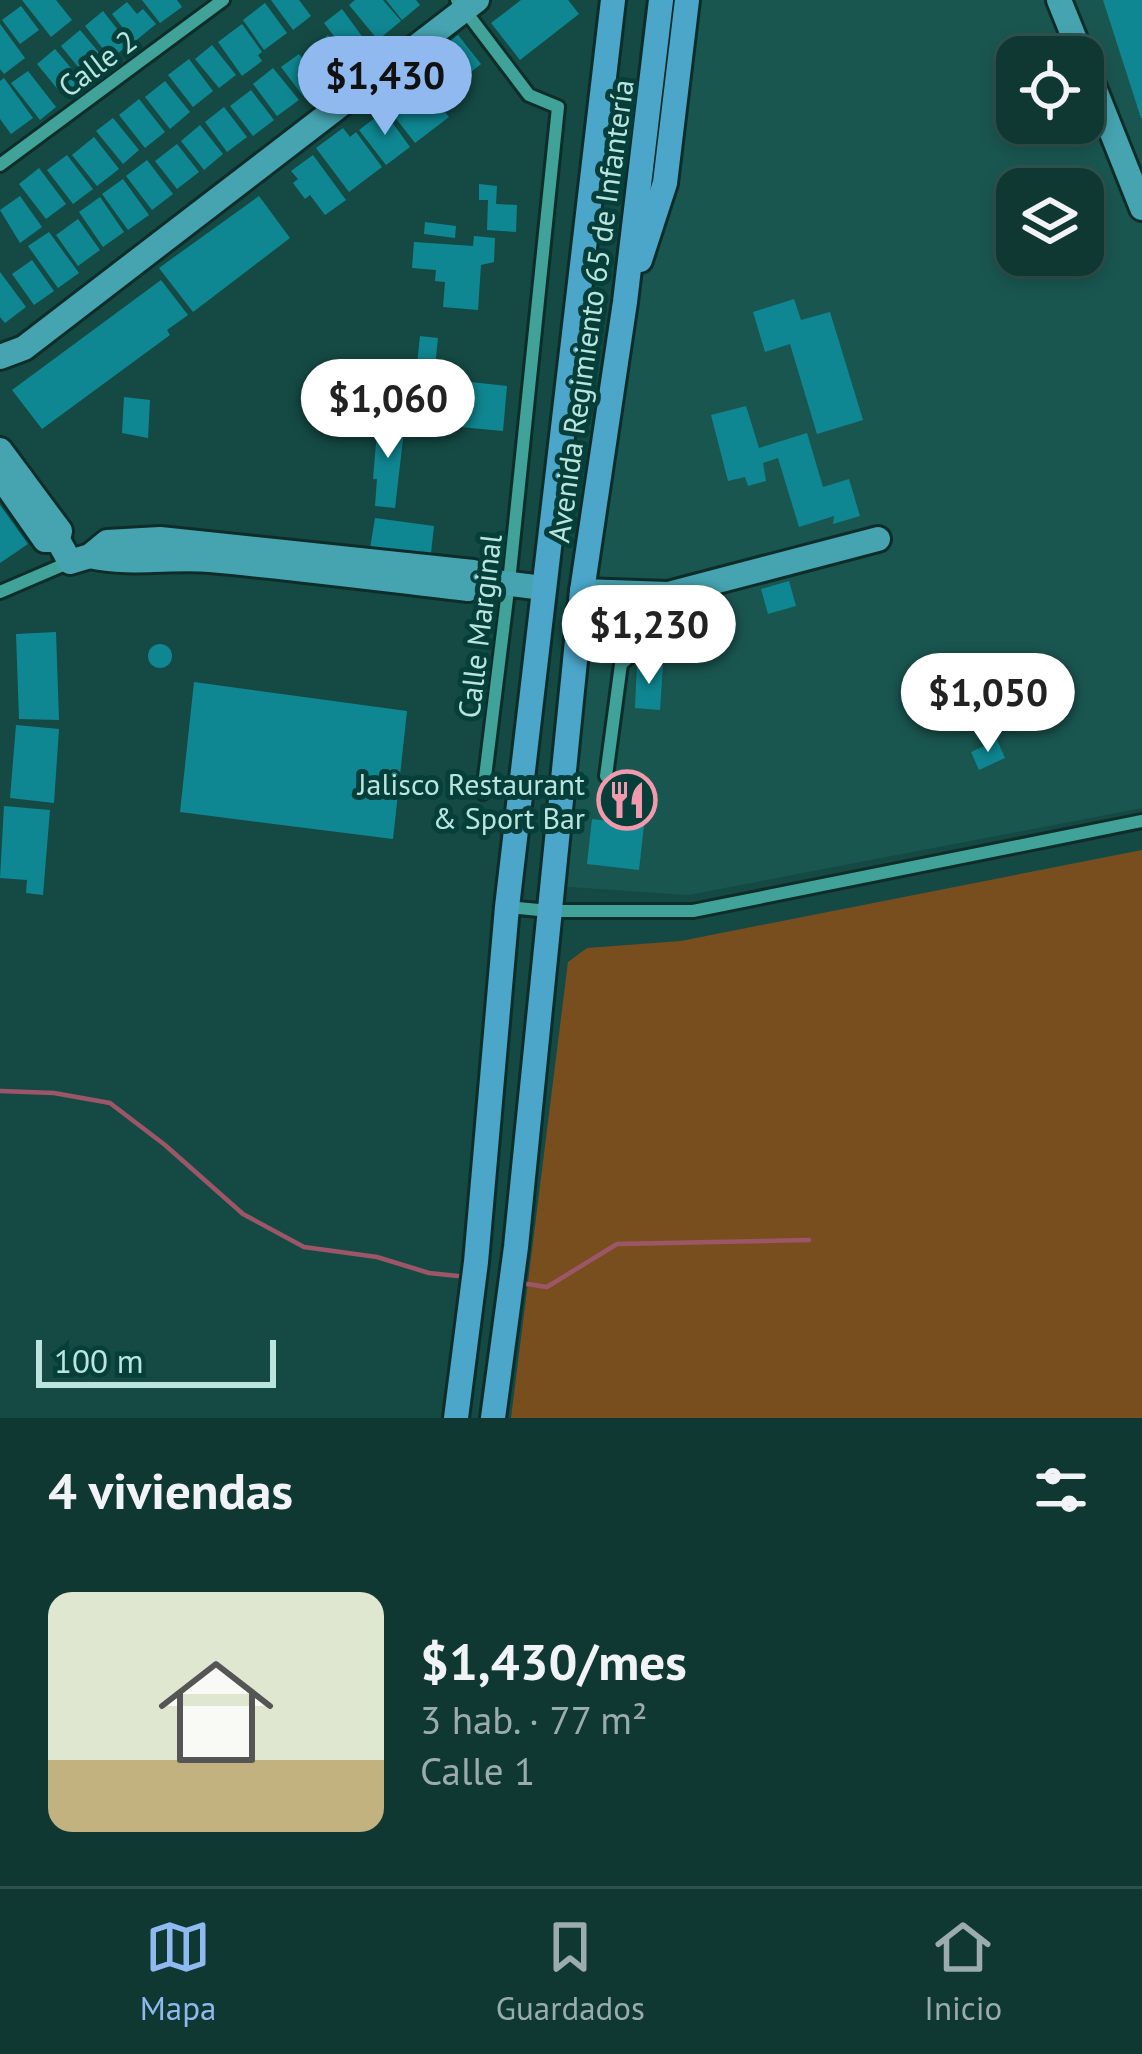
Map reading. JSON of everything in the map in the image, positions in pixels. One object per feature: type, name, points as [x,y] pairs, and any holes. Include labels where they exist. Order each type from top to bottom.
[{"type":"main road","name":"Avenida Regimiento 65 de Infantería","points":[[456,1418],[476,1262],[507,907],[613,0]]},
{"type":"main road","name":"Avenida Regimiento 65 de Infantería","points":[[493,1418],[516,1247],[582,591],[625,302],[661,0]]},
{"type":"main road","points":[[625,302],[665,183],[687,0]]},
{"type":"street","name":"Calle 2","points":[[0,165],[223,0]]},
{"type":"street","points":[[1059,0],[1073,36]]},
{"type":"street","points":[[4,354],[24,348],[463,2]]},
{"type":"street","name":"Calle Marginal","points":[[463,2],[529,95],[558,107],[499,582],[483,793]]},
{"type":"street","points":[[1104,113],[1142,208]]},
{"type":"street","points":[[4,469],[45,540],[115,562],[247,555],[422,575],[473,572],[499,582],[543,588]]},
{"type":"street","points":[[582,591],[668,594],[878,539]]},
{"type":"street","points":[[0,592],[73,552]]},
{"type":"street","points":[[606,776],[621,664],[665,625],[668,594]]},
{"type":"street","points":[[507,907],[693,911],[1142,821]]},
{"type":"shaded area","points":[[659,0],[1142,0],[1142,808],[688,895],[556,886]]},
{"type":"shaded area","points":[[1142,850],[1142,1418],[511,1418],[568,962],[587,948],[681,941]]},
{"type":"building","points":[[22,0],[56,0],[72,20],[51,37]]},
{"type":"building","points":[[142,0],[177,0],[182,7],[160,23]]},
{"type":"building","points":[[271,0],[299,0],[311,16],[293,30]]},
{"type":"building","points":[[355,0],[383,0],[401,21],[378,40],[349,5]]},
{"type":"building","points":[[386,0],[416,0],[420,5],[402,20]]},
{"type":"building","points":[[521,0],[568,0],[579,14],[520,60],[491,23]]},
{"type":"building","points":[[1103,0],[1142,0],[1142,118],[1141,118]]},
{"type":"building","points":[[127,2],[137,14],[143,9],[156,24],[134,42],[112,14]]},
{"type":"building","points":[[265,3],[287,33],[264,50],[243,20]]},
{"type":"building","points":[[21,6],[39,30],[20,44],[2,20]]},
{"type":"building","points":[[342,9],[364,39],[346,52],[324,23]]},
{"type":"building","points":[[103,11],[129,44],[111,59],[85,26]]},
{"type":"building","points":[[0,24],[25,58],[4,74],[0,69]]},
{"type":"building","points":[[242,24],[262,52],[258,55],[262,61],[242,76],[218,42]]},
{"type":"building","points":[[80,30],[107,62],[87,78],[61,46]]},
{"type":"building","points":[[328,35],[348,63],[328,77],[308,50]]},
{"type":"building","points":[[458,35],[481,64],[455,85],[432,55]]},
{"type":"building","points":[[212,45],[236,75],[219,88],[195,59]]},
{"type":"building","points":[[55,49],[82,81],[64,97],[37,64]]},
{"type":"building","points":[[299,54],[321,83],[303,96],[281,67]]},
{"type":"building","points":[[189,59],[213,91],[193,107],[168,75]]},
{"type":"building","points":[[273,68],[299,100],[277,116],[253,84]]},
{"type":"building","points":[[28,71],[56,107],[40,120],[11,83]]},
{"type":"building","points":[[4,78],[33,118],[11,134],[0,119],[0,81]]},
{"type":"building","points":[[165,81],[190,112],[170,129],[145,97]]},
{"type":"building","points":[[421,81],[449,117],[415,143],[387,107]]},
{"type":"building","points":[[251,90],[274,120],[253,136],[230,106]]},
{"type":"building","points":[[139,99],[165,132],[145,148],[119,115]]},
{"type":"building","points":[[224,107],[247,137],[227,152],[205,122]]},
{"type":"building","points":[[384,111],[410,147],[386,165],[359,130]]},
{"type":"building","points":[[113,118],[139,150],[123,164],[96,131]]},
{"type":"building","points":[[200,125],[223,154],[204,170],[181,141]]},
{"type":"building","points":[[343,128],[350,137],[356,132],[382,167],[349,192],[316,148]]},
{"type":"building","points":[[94,137],[119,169],[97,186],[72,155]]},
{"type":"building","points":[[177,144],[199,172],[177,189],[155,161]]},
{"type":"building","points":[[67,155],[93,189],[73,204],[47,170]]},
{"type":"building","points":[[313,155],[346,200],[325,215],[293,183],[298,179],[291,171]]},
{"type":"building","points":[[147,160],[173,194],[152,210],[126,176]]},
{"type":"building","points":[[39,168],[66,204],[46,219],[19,184]]},
{"type":"building","points":[[123,179],[149,215],[128,230],[102,194]]},
{"type":"building","points":[[479,184],[497,186],[496,204],[517,205],[516,232],[487,230],[488,200],[479,200]]},
{"type":"building","points":[[20,196],[42,227],[20,243],[0,210]]},
{"type":"building","points":[[259,196],[290,238],[193,312],[159,268]]},
{"type":"building","points":[[100,197],[124,232],[103,247],[79,212]]},
{"type":"building","points":[[78,219],[100,250],[78,266],[56,235]]},
{"type":"building","points":[[425,222],[456,226],[455,238],[424,234]]},
{"type":"building","points":[[49,232],[79,273],[58,288],[28,246]]},
{"type":"building","points":[[474,236],[495,238],[494,262],[481,265],[478,310],[443,307],[445,282],[435,281],[436,270],[412,268],[414,242],[473,246]]},
{"type":"building","points":[[32,260],[54,291],[34,305],[12,274]]},
{"type":"building","points":[[0,272],[26,307],[5,323],[0,317]]},
{"type":"building","points":[[161,280],[188,315],[167,330],[170,335],[42,429],[12,390]]},
{"type":"building","points":[[794,299],[801,320],[830,312],[863,420],[817,434],[790,344],[765,352],[753,312]]},
{"type":"building","points":[[420,336],[438,338],[429,423],[411,421]]},
{"type":"building","points":[[453,380],[507,386],[503,431],[449,426]]},
{"type":"building","points":[[124,397],[150,400],[148,438],[122,433]]},
{"type":"building","points":[[746,406],[759,448],[807,433],[823,487],[849,479],[860,516],[833,524],[834,516],[799,527],[778,458],[763,463],[766,481],[748,486],[745,477],[728,481],[711,415]]},
{"type":"building","points":[[378,419],[405,422],[395,508],[375,506]]},
{"type":"building","points":[[0,505],[28,544],[0,563]]},
{"type":"building","points":[[375,518],[434,526],[430,562],[369,555]]},
{"type":"building","points":[[789,581],[796,606],[768,614],[761,589]]},
{"type":"building","points":[[56,632],[59,720],[19,719],[16,634]]},
{"type":"building","points":[[160,644],[169,647],[169,665],[160,668],[151,665],[148,656],[151,647]]},
{"type":"building","points":[[637,664],[663,665],[660,710],[635,708]]},
{"type":"building","points":[[194,682],[407,711],[393,839],[180,812]]},
{"type":"building","points":[[16,725],[59,729],[54,803],[10,798]]},
{"type":"building","points":[[997,740],[1005,758],[979,770],[971,752]]},
{"type":"building","name":"Jalisco Restaurant & Sport Bar","points":[[606,784],[653,789],[648,817],[601,812]]},
{"type":"building","points":[[4,806],[50,810],[43,895],[26,893],[27,880],[0,878]]},
{"type":"building","points":[[592,819],[644,825],[639,870],[587,864]]},
{"type":"waterway","points":[[0,1091],[54,1093],[110,1103],[243,1214],[304,1247],[468,1277]]},
{"type":"waterway","points":[[521,1283],[547,1287],[617,1244],[809,1240]]},
{"type":"place","name":"Jalisco Restaurant & Sport Bar","points":[[627,800]]}]
